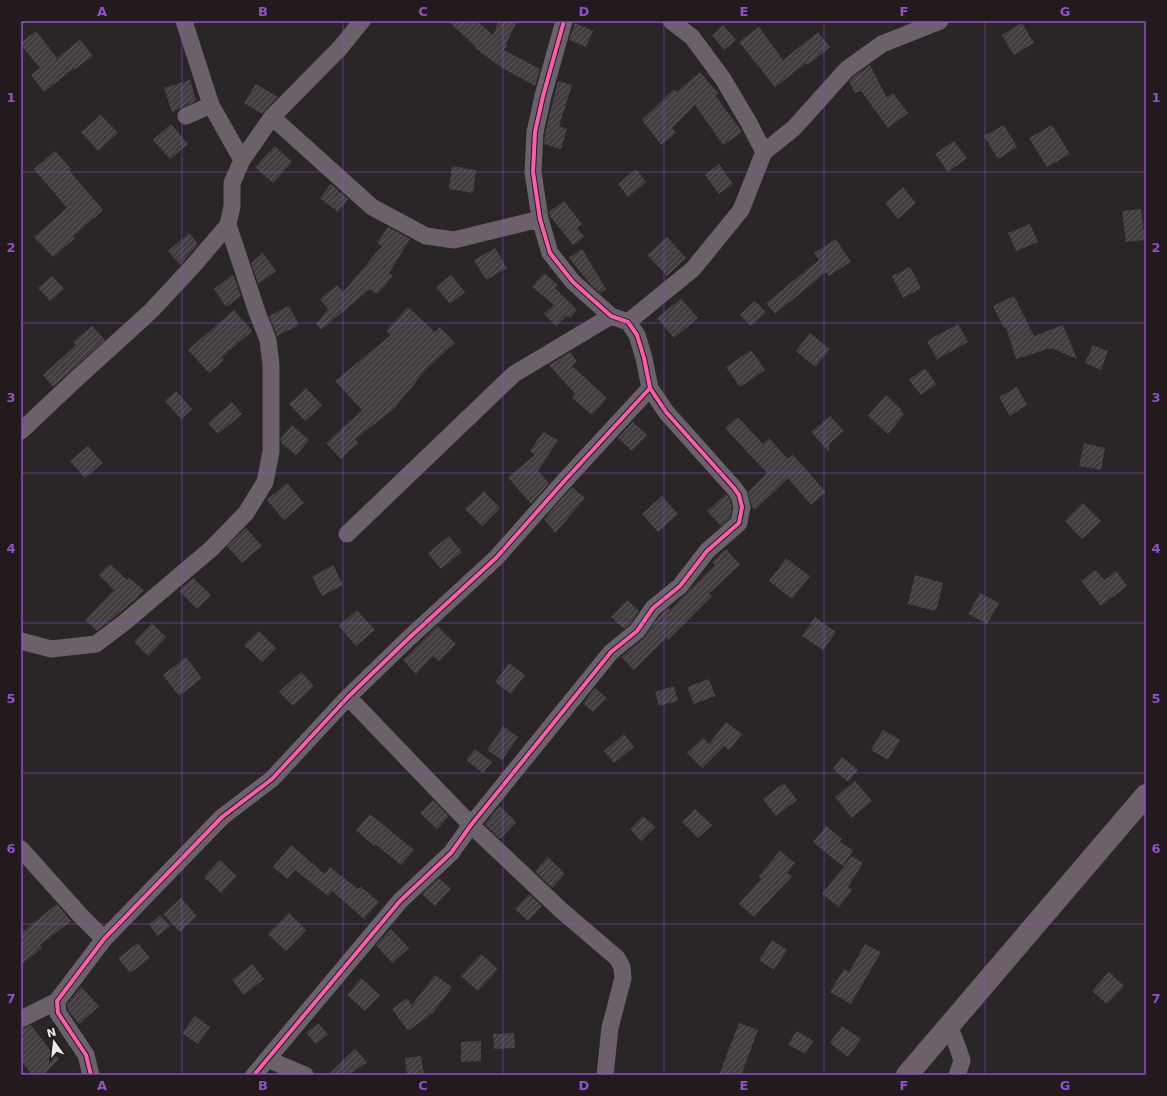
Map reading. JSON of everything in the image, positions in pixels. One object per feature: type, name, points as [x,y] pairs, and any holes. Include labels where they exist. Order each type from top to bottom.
[{"type":"main road","points":[[907,1075],[1146,796]]},
{"type":"street","points":[[184,21],[211,105],[242,160]]},
{"type":"street","points":[[21,431],[151,311],[228,225],[232,206],[232,183],[242,160],[272,117],[340,48],[362,21]]},
{"type":"street","points":[[254,1075],[400,901],[451,853],[471,825],[611,652],[637,631],[653,608],[680,586],[707,551],[739,523],[742,507],[739,495],[666,412],[650,388],[644,358],[637,335],[628,322],[611,316],[573,282],[550,254],[540,220],[533,172],[535,132],[543,96],[564,21]]},
{"type":"street","points":[[671,21],[692,37],[723,79],[764,152]]},
{"type":"street","points":[[628,322],[693,269],[741,210],[764,152],[794,128],[847,70],[882,44],[940,21]]},
{"type":"street","points":[[186,116],[211,105]]},
{"type":"street","points":[[272,117],[372,207],[426,236],[454,240],[540,220]]},
{"type":"street","points":[[21,641],[51,648],[96,644],[125,622],[211,549],[246,513],[265,482],[271,452],[271,365],[268,340],[228,225]]},
{"type":"street","points":[[347,534],[514,374],[611,316]]},
{"type":"street","points":[[21,1019],[57,1001],[104,939],[222,817],[272,779],[348,697],[409,638],[496,558],[650,388]]},
{"type":"street","points":[[348,697],[471,825],[562,911],[617,958],[622,967],[622,978],[610,1028],[605,1075]]},
{"type":"street","points":[[22,853],[104,939]]},
{"type":"street","points":[[57,1001],[58,1013],[86,1055],[91,1075]]},
{"type":"street","points":[[949,1026],[962,1061],[957,1075]]},
{"type":"street","points":[[267,1059],[305,1075]]},
{"type":"building","points":[[448,21],[477,21],[493,35],[499,21],[517,21],[504,50],[540,69],[535,86],[502,68],[475,48],[476,47]]},
{"type":"building","points":[[575,23],[593,31],[586,47],[569,40]]},
{"type":"building","points":[[1022,23],[1034,43],[1014,55],[1002,35]]},
{"type":"building","points":[[723,25],[736,40],[724,50],[712,35]]},
{"type":"building","points":[[759,27],[783,60],[818,32],[830,47],[808,65],[806,63],[775,87],[739,42]]},
{"type":"building","points":[[36,31],[57,58],[80,40],[93,56],[75,69],[74,68],[44,92],[31,75],[40,68],[21,45],[21,43]]},
{"type":"building","points":[[870,65],[887,98],[893,93],[908,113],[888,128],[861,91],[855,93],[849,82],[854,76]]},
{"type":"building","points":[[700,72],[718,93],[715,95],[742,132],[723,145],[695,105],[672,128],[676,133],[661,145],[642,120],[674,89],[677,92]]},
{"type":"building","points":[[190,80],[196,101],[172,112],[164,88]]},
{"type":"building","points":[[558,81],[572,85],[559,126],[567,129],[561,149],[544,144],[545,133]]},
{"type":"building","points":[[256,84],[278,97],[262,114],[244,103]]},
{"type":"building","points":[[101,115],[118,133],[98,151],[81,132]]},
{"type":"building","points":[[171,124],[188,144],[170,159],[153,140]]},
{"type":"building","points":[[1004,125],[1017,147],[998,159],[984,136]]},
{"type":"building","points":[[1052,125],[1070,154],[1047,167],[1029,138]]},
{"type":"building","points":[[954,141],[967,158],[948,172],[935,154]]},
{"type":"building","points":[[275,146],[292,162],[273,183],[255,167]]},
{"type":"building","points":[[55,151],[103,210],[73,236],[75,238],[53,257],[34,237],[67,208],[34,169]]},
{"type":"building","points":[[719,164],[733,184],[719,194],[705,175]]},
{"type":"building","points":[[452,166],[476,170],[473,193],[449,189]]},
{"type":"building","points":[[636,169],[646,182],[628,197],[618,184]]},
{"type":"building","points":[[331,184],[348,199],[338,212],[320,198]]},
{"type":"building","points":[[903,187],[916,203],[898,219],[885,203]]},
{"type":"building","points":[[564,201],[582,224],[577,228],[584,237],[573,245],[550,216],[549,212]]},
{"type":"building","points":[[1141,209],[1145,240],[1126,242],[1122,211]]},
{"type":"building","points":[[1030,224],[1038,242],[1016,251],[1008,233]]},
{"type":"building","points":[[388,227],[410,239],[389,273],[393,276],[377,294],[370,289],[321,330],[316,324],[328,309],[320,299],[337,285],[343,292],[382,246],[377,243]]},
{"type":"building","points":[[189,233],[198,244],[180,265],[168,251]]},
{"type":"building","points":[[667,237],[686,258],[667,276],[647,255]]},
{"type":"building","points":[[836,239],[851,262],[829,276],[826,272],[775,314],[766,303],[819,260],[814,253]]},
{"type":"building","points":[[495,248],[507,268],[486,280],[474,260]]},
{"type":"building","points":[[582,249],[606,289],[600,293],[590,284],[569,258]]},
{"type":"building","points":[[263,253],[276,271],[258,283],[251,263]]},
{"type":"building","points":[[910,267],[921,288],[903,298],[892,276]]},
{"type":"building","points":[[544,273],[558,285],[555,288],[577,310],[570,318],[566,316],[556,326],[544,314],[554,305],[532,287]]},
{"type":"building","points":[[232,275],[234,276],[241,296],[226,307],[214,289]]},
{"type":"building","points":[[451,275],[465,292],[450,304],[436,287]]},
{"type":"building","points":[[52,276],[64,289],[50,301],[38,288]]},
{"type":"building","points":[[1014,296],[1034,336],[1063,325],[1077,359],[1051,348],[1016,359],[1006,327],[1004,328],[993,306]]},
{"type":"building","points":[[681,299],[698,318],[674,338],[657,318]]},
{"type":"building","points":[[755,301],[766,312],[751,326],[740,315]]},
{"type":"building","points":[[289,306],[299,325],[277,336],[269,316]]},
{"type":"building","points":[[408,307],[435,332],[440,327],[455,343],[426,369],[394,409],[355,439],[358,443],[341,459],[326,443],[362,410],[335,381],[391,335],[386,331]]},
{"type":"building","points":[[234,310],[252,331],[222,357],[224,360],[209,373],[188,350]]},
{"type":"building","points":[[958,324],[968,342],[937,359],[927,341]]},
{"type":"building","points":[[92,326],[105,340],[53,387],[43,375],[76,345],[73,342]]},
{"type":"building","points":[[810,333],[830,349],[815,367],[796,351]]},
{"type":"building","points":[[1093,345],[1108,351],[1101,370],[1085,363]]},
{"type":"building","points":[[751,350],[765,370],[740,387],[726,367]]},
{"type":"building","points":[[570,352],[577,361],[572,366],[607,398],[592,415],[572,398],[575,394],[549,365]]},
{"type":"building","points":[[925,368],[936,384],[921,395],[909,380]]},
{"type":"building","points":[[1017,387],[1027,405],[1010,416],[999,397]]},
{"type":"building","points":[[306,388],[322,405],[305,421],[289,404]]},
{"type":"building","points":[[176,391],[192,409],[181,419],[165,401]]},
{"type":"building","points":[[886,395],[902,410],[900,411],[904,414],[888,434],[868,416]]},
{"type":"building","points":[[232,402],[242,414],[218,434],[208,423]]},
{"type":"building","points":[[830,416],[844,431],[829,444],[829,452],[811,432]]},
{"type":"building","points":[[738,417],[763,444],[769,438],[788,459],[793,455],[826,492],[811,505],[788,478],[755,510],[752,507],[748,492],[767,473],[725,428]]},
{"type":"building","points":[[633,422],[647,435],[632,451],[618,438]]},
{"type":"building","points":[[292,425],[309,440],[296,455],[281,443],[281,438]]},
{"type":"building","points":[[543,432],[558,440],[538,471],[549,483],[531,504],[508,477],[535,455],[530,451]]},
{"type":"building","points":[[1084,443],[1105,448],[1101,470],[1079,466]]},
{"type":"building","points":[[88,446],[103,463],[85,478],[70,461]]},
{"type":"building","points":[[287,483],[304,503],[284,520],[267,500]]},
{"type":"building","points":[[572,487],[585,498],[555,533],[544,519]]},
{"type":"building","points":[[484,491],[500,508],[482,526],[465,509]]},
{"type":"building","points":[[726,494],[730,499],[732,507],[730,518],[721,526],[707,511]]},
{"type":"building","points":[[662,496],[678,514],[658,532],[642,514]]},
{"type":"building","points":[[1083,503],[1101,521],[1082,539],[1065,521]]},
{"type":"building","points":[[246,528],[262,546],[242,563],[227,546]]},
{"type":"building","points":[[449,536],[462,552],[441,569],[428,553]]},
{"type":"building","points":[[726,549],[740,565],[709,593],[712,596],[668,640],[666,638],[634,670],[621,657],[643,639],[660,615],[668,608],[670,610],[715,565],[712,562]]},
{"type":"building","points":[[786,558],[810,576],[792,599],[769,581]]},
{"type":"building","points":[[110,564],[127,580],[129,578],[144,590],[136,599],[97,631],[85,620],[114,590],[99,575]]},
{"type":"building","points":[[333,565],[343,585],[322,596],[312,577]]},
{"type":"building","points":[[1095,570],[1105,580],[1116,571],[1127,586],[1101,606],[1081,581]]},
{"type":"building","points":[[915,575],[943,583],[936,611],[908,604]]},
{"type":"building","points":[[193,578],[211,595],[197,609],[179,591]]},
{"type":"building","points":[[980,593],[999,603],[987,624],[968,614]]},
{"type":"building","points":[[627,600],[639,611],[630,624],[624,629],[611,617]]},
{"type":"building","points":[[357,610],[375,630],[356,646],[339,626]]},
{"type":"building","points":[[815,617],[836,632],[823,650],[802,636]]},
{"type":"building","points":[[152,623],[166,637],[148,656],[134,642]]},
{"type":"building","points":[[437,626],[456,644],[439,661],[433,656],[416,674],[403,660]]},
{"type":"building","points":[[259,631],[276,648],[262,662],[244,645]]},
{"type":"building","points":[[186,657],[202,678],[179,696],[163,675]]},
{"type":"building","points":[[509,663],[525,675],[511,694],[495,682]]},
{"type":"building","points":[[301,672],[314,686],[293,706],[279,692]]},
{"type":"building","points":[[709,679],[715,696],[694,704],[687,687]]},
{"type":"building","points":[[674,686],[678,701],[659,706],[655,692]]},
{"type":"building","points":[[595,688],[607,698],[593,712],[583,703]]},
{"type":"building","points":[[726,722],[742,734],[729,750],[724,746],[702,768],[687,753],[703,738],[709,744]]},
{"type":"building","points":[[503,726],[518,737],[502,760],[487,750]]},
{"type":"building","points":[[883,730],[900,740],[888,760],[871,750]]},
{"type":"building","points":[[624,734],[634,747],[614,763],[604,751]]},
{"type":"building","points":[[475,749],[492,762],[483,773],[466,760]]},
{"type":"building","points":[[842,757],[858,770],[848,782],[833,769]]},
{"type":"building","points":[[855,781],[872,801],[852,818],[835,797]]},
{"type":"building","points":[[784,783],[797,800],[776,816],[763,799]]},
{"type":"building","points":[[433,800],[449,816],[437,829],[420,813]]},
{"type":"building","points":[[500,806],[516,822],[500,839],[485,824]]},
{"type":"building","points":[[695,809],[712,825],[698,838],[682,822]]},
{"type":"building","points":[[370,814],[414,850],[401,865],[375,844],[374,846],[356,830]]},
{"type":"building","points":[[643,816],[655,827],[641,841],[630,829]]},
{"type":"building","points":[[826,826],[842,839],[840,842],[853,850],[843,866],[813,842]]},
{"type":"building","points":[[291,845],[325,874],[330,867],[358,889],[361,887],[379,902],[364,919],[332,891],[328,896],[295,870],[287,879],[273,867]]},
{"type":"building","points":[[780,851],[795,863],[787,873],[792,876],[754,917],[739,904],[761,879],[758,877]]},
{"type":"building","points":[[852,856],[863,863],[848,887],[852,890],[839,907],[822,894]]},
{"type":"building","points":[[548,857],[565,874],[552,888],[535,871]]},
{"type":"building","points":[[220,860],[237,876],[221,893],[204,877]]},
{"type":"building","points":[[439,878],[451,889],[435,906],[422,894]]},
{"type":"building","points":[[529,894],[542,906],[528,921],[515,909]]},
{"type":"building","points":[[181,898],[197,916],[180,932],[163,914]]},
{"type":"building","points":[[57,904],[71,921],[40,945],[42,948],[21,965],[21,933]]},
{"type":"building","points":[[289,913],[306,930],[286,951],[268,934]]},
{"type":"building","points":[[160,915],[170,926],[158,936],[149,925]]},
{"type":"building","points":[[391,929],[409,948],[392,963],[376,945]]},
{"type":"building","points":[[772,940],[787,950],[774,970],[759,960]]},
{"type":"building","points":[[138,943],[150,958],[130,973],[118,958]]},
{"type":"building","points":[[865,944],[881,952],[851,1004],[830,992],[844,969],[849,972]]},
{"type":"building","points":[[481,954],[498,969],[478,991],[461,976]]},
{"type":"building","points":[[252,964],[264,979],[244,995],[232,980]]},
{"type":"building","points":[[1109,972],[1124,986],[1107,1004],[1092,991]]},
{"type":"building","points":[[435,975],[452,987],[433,1013],[408,1031],[392,1009],[407,998],[412,1005]]},
{"type":"building","points":[[361,978],[380,995],[365,1011],[347,995]]},
{"type":"building","points":[[81,987],[99,1006],[79,1024],[68,1010],[67,1004]]},
{"type":"building","points":[[195,1016],[210,1027],[198,1044],[182,1033]]},
{"type":"building","points":[[318,1023],[328,1034],[316,1044],[306,1033]]},
{"type":"building","points":[[739,1023],[758,1030],[741,1075],[719,1075]]},
{"type":"building","points":[[31,1025],[50,1050],[59,1059],[43,1075],[32,1075],[21,1060],[21,1029]]},
{"type":"building","points":[[842,1026],[861,1039],[848,1057],[830,1043]]},
{"type":"building","points":[[797,1031],[813,1041],[805,1054],[788,1044]]},
{"type":"building","points":[[514,1033],[515,1048],[494,1049],[493,1034]]},
{"type":"building","points":[[481,1041],[481,1061],[461,1062],[461,1042]]},
{"type":"building","points":[[355,1049],[367,1062],[349,1075],[328,1075]]},
{"type":"building","points":[[421,1056],[424,1075],[407,1075],[405,1058]]},
{"type":"cycle path","points":[[254,1075],[400,901],[451,853],[471,825],[611,652],[637,631],[653,608],[680,586],[707,551],[739,523],[742,507],[739,495],[666,412],[650,388],[644,358],[637,335],[628,322],[611,316],[573,282],[550,253],[540,219],[533,172],[535,132],[543,96],[564,21]]},
{"type":"cycle path","points":[[91,1075],[86,1055],[58,1013],[57,1001],[104,939],[222,817],[272,779],[348,697],[409,638],[496,558],[650,388]]}]
